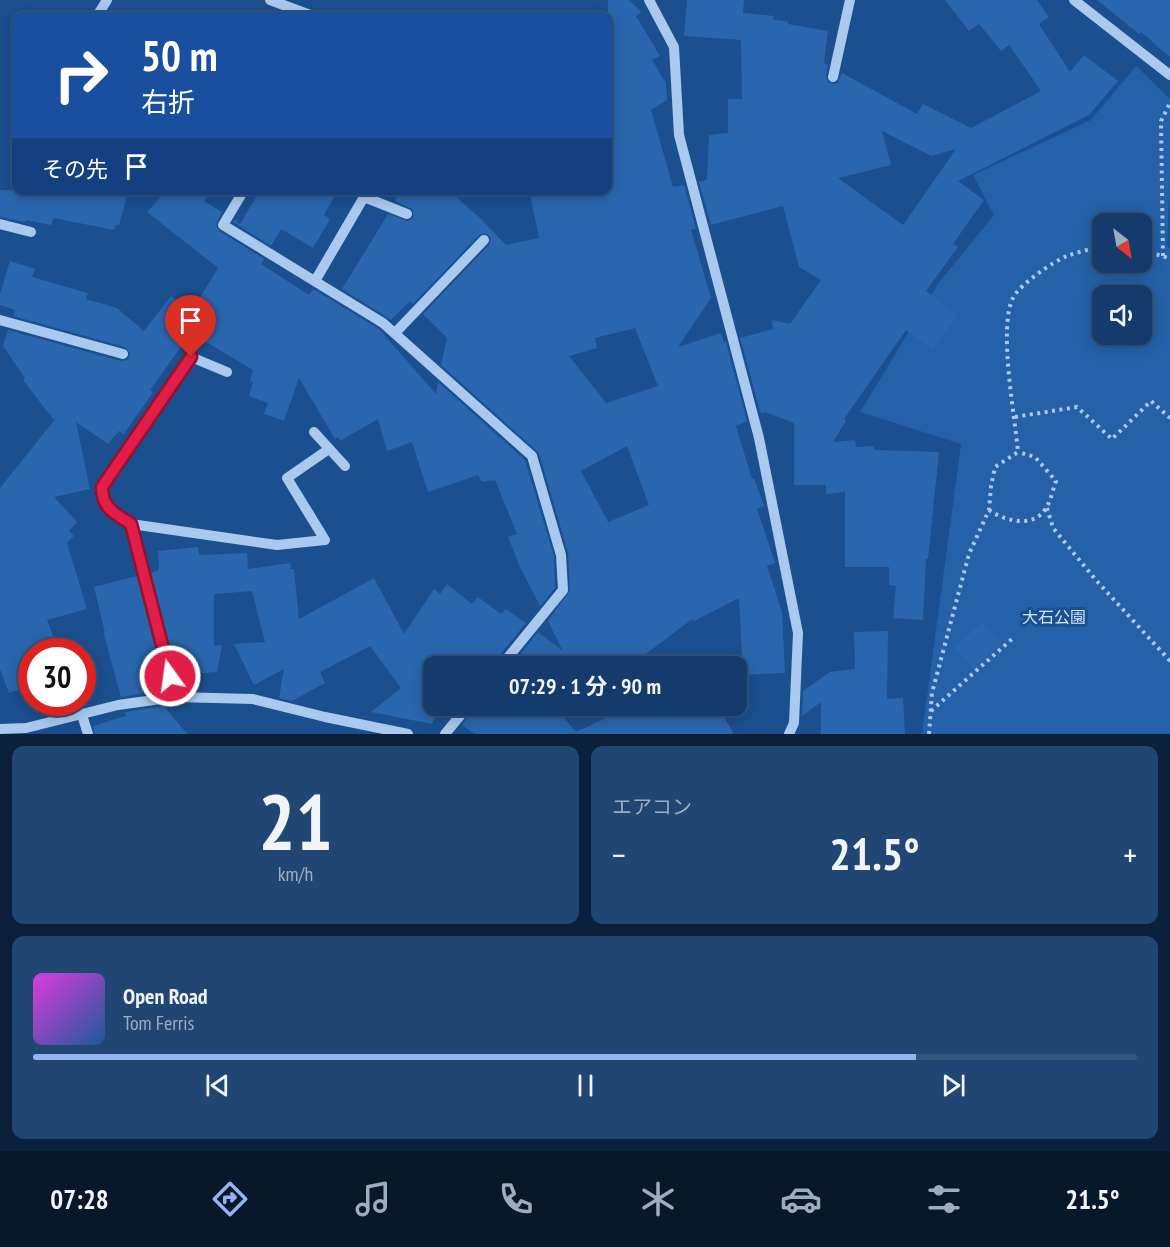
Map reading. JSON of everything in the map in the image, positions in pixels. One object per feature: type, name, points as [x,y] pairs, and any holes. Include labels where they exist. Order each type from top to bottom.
[{"type":"street","points":[[270,0],[302,12]]},
{"type":"street","points":[[649,0],[674,47],[679,135],[759,438],[798,633],[794,723],[789,734]]},
{"type":"street","points":[[833,77],[850,0]]},
{"type":"street","points":[[1074,0],[1170,75]]},
{"type":"street","points":[[241,195],[223,225],[383,323],[532,456],[561,555],[563,590],[509,656]]},
{"type":"street","points":[[315,281],[364,197],[406,214]]},
{"type":"street","points":[[0,224],[31,231]]},
{"type":"street","points":[[395,333],[484,240]]},
{"type":"street","points":[[0,320],[123,354]]},
{"type":"street","points":[[227,372],[191,357],[102,487],[102,497],[107,508],[131,524],[277,545],[325,540],[287,478],[329,448]]},
{"type":"street","points":[[314,432],[345,466]]},
{"type":"street","points":[[131,524],[175,697]]},
{"type":"street","points":[[96,711],[118,705],[175,697],[253,699],[408,734]]},
{"type":"street","points":[[0,729],[26,728],[78,716]]},
{"type":"street","points":[[82,716],[88,734]]},
{"type":"street","points":[[445,734],[460,716]]},
{"type":"path","points":[[1163,256],[1161,121],[1170,103]]},
{"type":"path","points":[[1018,452],[1006,336],[1008,314],[1013,296],[1065,256],[1092,249]]},
{"type":"path","points":[[1152,253],[1170,260]]},
{"type":"path","points":[[1015,417],[1077,407],[1112,439],[1151,401],[1170,418]]},
{"type":"path","points":[[929,734],[932,693],[969,554],[989,510],[995,467],[1018,452],[1035,457],[1056,481],[1047,508],[1040,516],[1018,522],[989,510]]},
{"type":"path","points":[[1047,508],[1053,528],[1095,579],[1170,662]]},
{"type":"path","points":[[931,712],[1013,638]]},
{"type":"green space","name":"大石公園","points":[[1136,66],[1170,99],[1167,245],[1170,248],[1170,734],[922,734],[961,444],[860,412],[940,281],[994,215],[973,175],[1091,120]]},
{"type":"building","points":[[608,0],[629,0],[641,12],[636,16],[660,56],[652,60],[666,83],[667,100],[651,110],[673,187],[684,185],[696,229],[691,230],[711,298],[678,347],[721,333],[724,343],[726,342],[747,421],[736,426],[752,479],[754,478],[764,506],[757,509],[775,563],[767,566],[782,612],[785,673],[747,675],[747,656],[742,656],[739,598],[694,621],[692,619],[643,656],[519,656],[538,632],[563,651],[548,621],[570,590],[568,553],[539,453],[441,365],[447,338],[423,314],[489,245],[491,237],[485,233],[479,235],[413,304],[410,301],[391,320],[342,289],[388,214],[408,221],[414,217],[412,209],[395,201],[398,195],[454,195],[506,245],[539,238],[530,195],[612,195],[612,12],[608,12]],"holes":[[[635,328],[658,386],[606,403],[569,356],[597,348],[595,338]],[[627,446],[649,505],[608,522],[581,471]]]},
{"type":"building","points":[[687,0],[744,0],[743,13],[774,16],[773,19],[788,22],[788,24],[828,31],[824,63],[828,65],[826,76],[828,83],[838,82],[842,73],[917,114],[923,104],[971,128],[1041,91],[1009,45],[1001,51],[979,24],[969,31],[945,0],[1037,0],[1049,17],[1039,24],[1070,72],[1084,55],[1118,81],[1089,115],[958,181],[984,200],[953,244],[958,247],[926,291],[958,314],[933,349],[906,330],[844,419],[846,421],[833,442],[855,440],[856,447],[873,446],[874,450],[939,452],[928,559],[926,559],[923,620],[893,618],[896,586],[889,585],[889,567],[845,567],[845,492],[826,494],[826,485],[794,485],[794,423],[765,412],[761,414],[740,338],[773,329],[772,320],[790,324],[821,280],[799,267],[783,206],[711,225],[699,182],[707,180],[709,135],[728,133],[728,99],[742,99],[741,40],[684,36]],"holes":[[[882,131],[931,156],[956,149],[903,225],[838,178],[891,165]]]},
{"type":"building","points":[[1097,0],[1170,0],[1170,57],[1141,32],[1139,34]]},
{"type":"building","points":[[0,190],[12,190],[12,195],[127,196],[119,225],[116,225],[114,230],[54,218],[51,225],[0,217]]},
{"type":"building","points":[[162,195],[208,195],[204,201],[222,212],[216,224],[219,231],[264,259],[261,264],[309,295],[313,289],[379,329],[436,394],[438,382],[525,460],[554,556],[555,588],[540,606],[508,537],[517,534],[495,480],[482,482],[478,475],[428,492],[412,442],[387,451],[378,419],[340,441],[338,437],[335,439],[299,378],[284,421],[264,414],[268,403],[249,396],[253,382],[250,381],[253,370],[191,333],[150,390],[153,392],[124,434],[119,431],[108,444],[76,422],[90,489],[54,497],[77,522],[69,531],[74,536],[67,543],[87,609],[47,620],[54,638],[18,638],[18,690],[9,693],[0,669],[0,488],[56,418],[53,419],[23,380],[25,378],[3,346],[8,330],[121,361],[128,360],[130,353],[125,347],[13,316],[15,310],[0,305],[0,294],[10,261],[35,269],[32,277],[88,293],[86,299],[117,308],[144,331],[171,296],[183,305],[187,298],[196,304],[218,268],[147,212]]},
{"type":"building","points":[[257,195],[335,195],[324,215],[330,219],[313,248],[281,229],[271,246],[233,222],[235,220],[240,224]]},
{"type":"building","points":[[198,547],[199,555],[247,553],[248,569],[290,563],[291,569],[294,569],[299,619],[374,578],[404,634],[434,589],[440,594],[447,584],[472,604],[478,597],[501,614],[506,609],[526,623],[499,656],[423,656],[423,716],[435,716],[432,724],[371,712],[401,688],[370,646],[320,672],[325,683],[292,701],[279,698],[284,669],[254,685],[234,644],[265,642],[252,591],[214,594],[214,646],[222,645],[217,672],[177,675],[151,573],[159,570],[158,551]]},
{"type":"building","points":[[137,576],[162,677],[141,678],[153,692],[121,697],[94,587]]},
{"type":"building","points":[[982,622],[1002,643],[974,669],[954,648]]},
{"type":"building","points":[[888,631],[887,699],[903,698],[905,734],[821,734],[821,702],[802,716],[803,691],[830,672],[855,669],[854,632]]},
{"type":"building","points":[[164,706],[187,734],[95,734],[93,726],[126,716],[125,712]]},
{"type":"building","points":[[468,716],[562,716],[576,732],[610,716],[723,716],[734,734],[475,734],[462,725]]},
{"type":"route","points":[[170,676],[131,524],[107,508],[102,497],[102,487],[191,357]]}]
